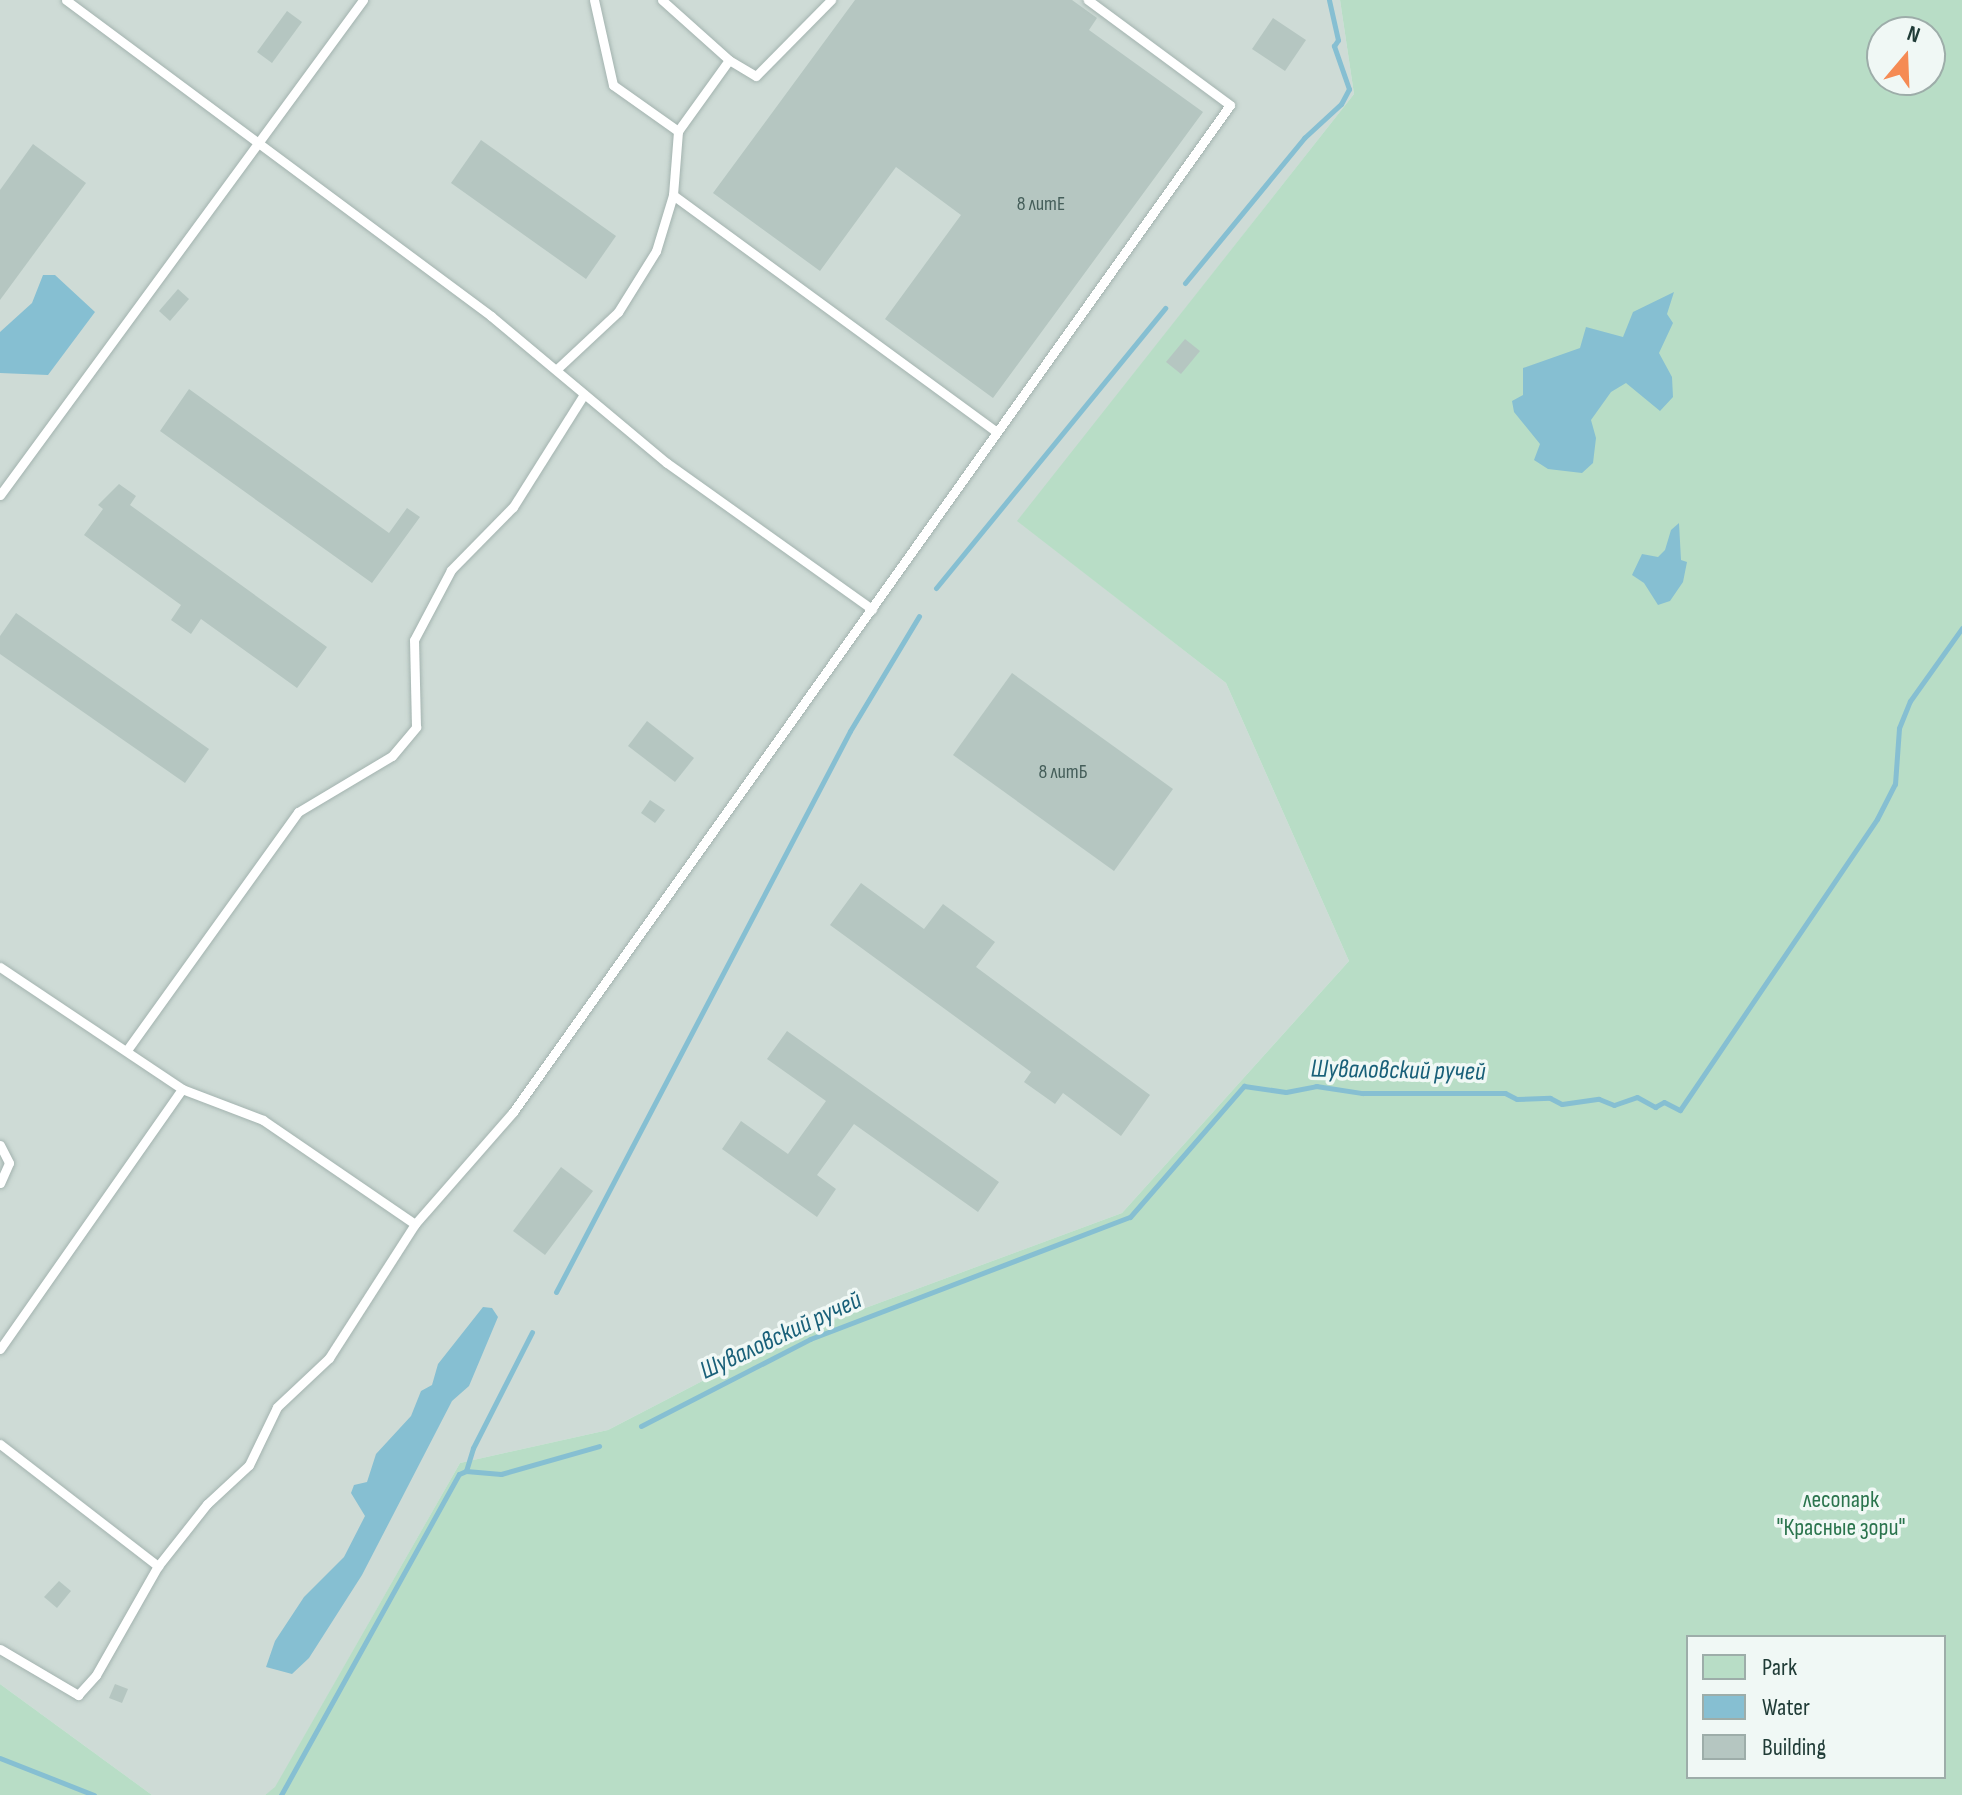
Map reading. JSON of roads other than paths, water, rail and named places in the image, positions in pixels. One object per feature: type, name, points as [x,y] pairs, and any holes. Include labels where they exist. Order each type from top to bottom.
[{"type":"lane","points":[[0,495],[363,0]]},
{"type":"lane","points":[[594,0],[613,85],[678,131]]},
{"type":"lane","points":[[662,0],[729,60],[756,76],[831,0]]},
{"type":"lane","points":[[0,1649],[78,1695],[96,1675],[158,1566],[207,1504],[249,1465],[277,1407],[329,1358],[415,1224],[513,1112],[1230,105],[1088,0]]},
{"type":"lane","points":[[74,2],[255,144],[558,368],[583,396],[872,609]]},
{"type":"lane","points":[[558,368],[618,312],[656,251],[673,195],[678,131],[729,60]]},
{"type":"lane","points":[[673,195],[997,432]]},
{"type":"lane","points":[[127,1050],[298,812],[392,756],[416,727],[414,640],[451,570],[513,507],[583,396]]},
{"type":"lane","points":[[0,967],[96,1035],[127,1050],[182,1089],[263,1120],[415,1224]]},
{"type":"lane","points":[[0,1349],[182,1089]]},
{"type":"lane","points":[[0,1145],[9,1163],[0,1183]]},
{"type":"lane","points":[[0,1444],[158,1566]]},
{"type":"water","points":[[43,275],[55,275],[95,312],[48,375],[0,373],[0,332],[32,303]]},
{"type":"water","points":[[1674,292],[1667,314],[1673,323],[1659,353],[1672,377],[1673,397],[1660,411],[1626,383],[1611,392],[1591,420],[1596,438],[1593,463],[1582,473],[1548,469],[1534,460],[1540,444],[1514,412],[1512,401],[1523,395],[1523,368],[1580,348],[1586,327],[1623,337],[1633,312]]},
{"type":"water","points":[[1679,523],[1681,560],[1687,562],[1683,582],[1670,601],[1658,605],[1644,583],[1632,575],[1642,554],[1658,557],[1665,550],[1671,530]]},
{"type":"water","points":[[483,1307],[492,1308],[498,1317],[469,1386],[452,1401],[362,1575],[309,1658],[292,1674],[266,1667],[275,1641],[304,1597],[344,1557],[365,1516],[351,1493],[354,1485],[367,1482],[376,1454],[411,1416],[421,1391],[432,1385],[438,1364]]},
{"type":"waterway","points":[[1185,283],[1304,138],[1341,104],[1349,89],[1334,46],[1338,40],[1329,0]]},
{"type":"waterway","points":[[936,588],[1165,308]]},
{"type":"waterway","points":[[556,1292],[850,731],[919,616]]},
{"type":"waterway","name":"Шуваловский ручей","points":[[641,1426],[810,1339],[1130,1217],[1244,1086],[1286,1092],[1316,1086],[1362,1093],[1505,1093],[1517,1099],[1550,1098],[1562,1104],[1599,1099],[1614,1105],[1637,1097],[1655,1107],[1664,1102],[1680,1110],[1877,819],[1895,784],[1899,728],[1910,701],[1962,628]]},
{"type":"waterway","points":[[281,1795],[459,1474],[466,1471],[473,1448],[532,1332]]},
{"type":"waterway","points":[[466,1471],[501,1474],[599,1446]]},
{"type":"waterway","points":[[0,1758],[94,1795]]},
{"type":"park label","name":"лесопарк \"Красные зори\"","points":[[1841,1514]]}]
